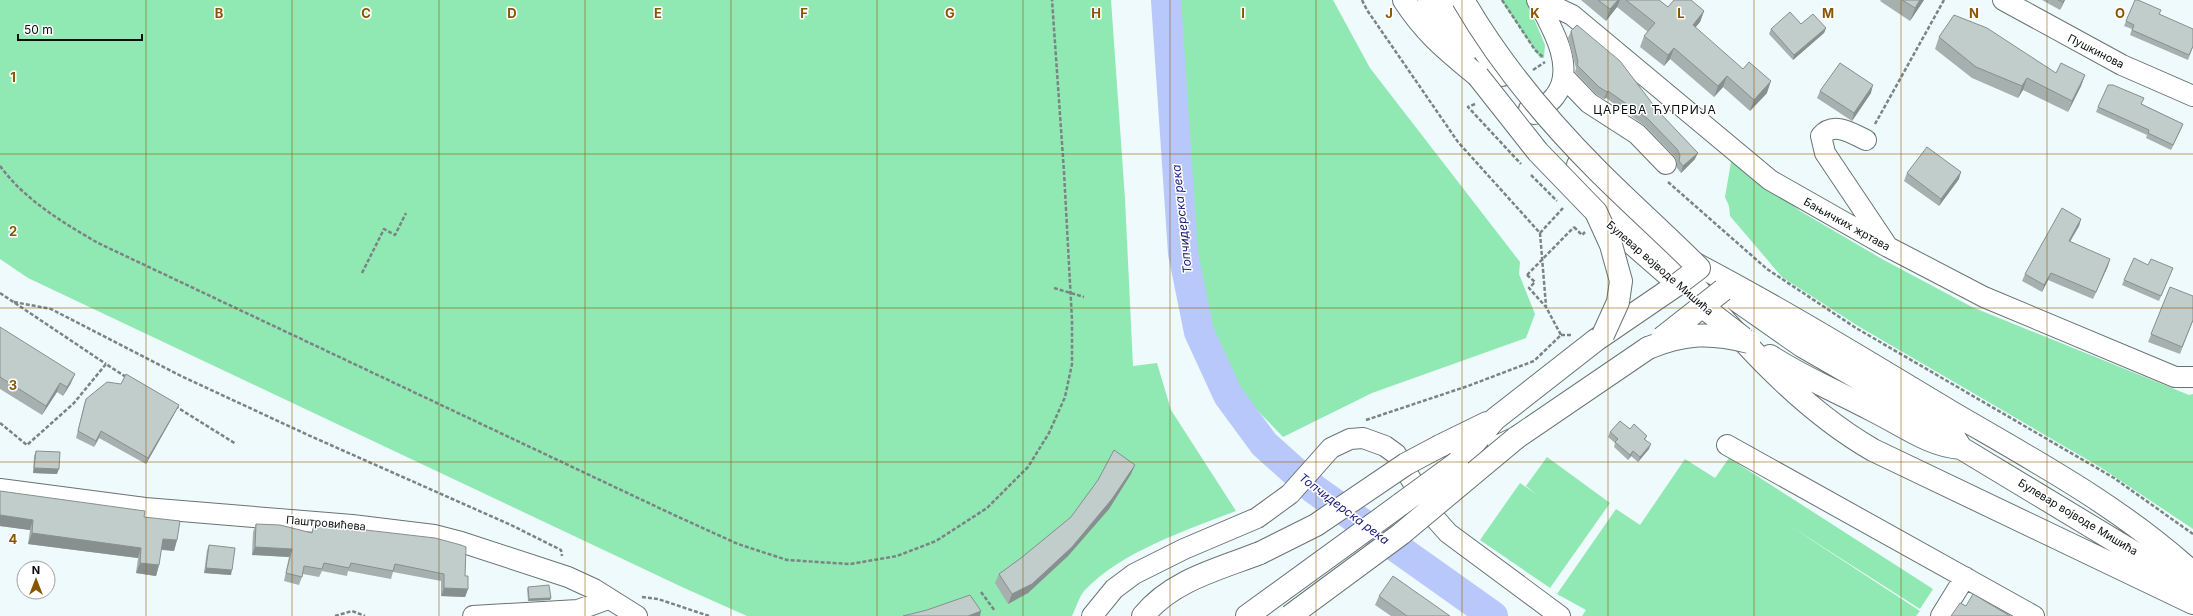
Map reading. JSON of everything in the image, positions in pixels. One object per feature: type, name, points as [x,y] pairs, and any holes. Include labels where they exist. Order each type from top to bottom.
[{"type":"main road","points":[[1404,0],[1420,24],[1435,40],[1478,76]]},
{"type":"main road","name":"Булевар војводе Мишића","points":[[1429,0],[1478,76],[1592,221],[1678,284],[1703,307],[1749,342],[1807,378],[1935,443],[1947,447],[1961,448]]},
{"type":"main road","points":[[1447,0],[1486,56],[1517,95]]},
{"type":"main road","name":"Булевар војводе Мишића","points":[[1463,0],[1497,52],[1563,135],[1599,172],[1723,290],[1802,346],[1945,428],[1954,437],[1961,448],[2193,588]]},
{"type":"main road","points":[[1534,114],[1605,194],[1659,246],[1703,297],[1781,380],[1811,408],[1848,436],[1873,450],[2193,603]]},
{"type":"main road","points":[[1592,221],[1611,246],[1621,281],[1618,302],[1603,335]]},
{"type":"main road","points":[[1659,246],[1781,311],[2093,496],[2175,556],[2193,573]]},
{"type":"main road","points":[[1143,616],[1165,594],[1188,580],[1285,542],[1316,525],[1406,464],[1495,419],[1603,335],[1699,268]]},
{"type":"main road","points":[[1290,616],[1401,534],[1516,438],[1648,348],[1703,307],[1723,290]]},
{"type":"main road","points":[[1648,348],[1676,338],[1694,335],[1720,335],[1749,342]]},
{"type":"main road","points":[[1247,616],[1457,463],[1495,419]]},
{"type":"main road","points":[[1457,463],[1516,438]]},
{"type":"street","name":"Пушкинова","points":[[2003,0],[2122,65],[2193,96]]},
{"type":"street","points":[[1517,95],[1534,114],[1555,96],[1563,76],[1560,52],[1539,4]]},
{"type":"street","name":"Бањичких жртава","points":[[1539,4],[1553,6],[1572,15],[1770,180],[1888,247],[1984,297],[2175,377],[2193,377]]},
{"type":"street","points":[[1563,76],[1589,103],[1631,130],[1664,170]]},
{"type":"street","points":[[1870,133],[1834,128],[1826,130],[1821,136],[1825,153],[1888,247]]},
{"type":"street","points":[[1092,616],[1114,589],[1134,574],[1184,549],[1257,518],[1275,507],[1290,494],[1319,459],[1331,448],[1350,439],[1363,438],[1386,446],[1396,454],[1432,515],[1448,533],[1560,616]]},
{"type":"street","points":[[1726,445],[2034,616]]},
{"type":"street","name":"Паштровићева","points":[[0,489],[145,508],[352,525],[434,535],[461,542],[568,578],[594,589],[637,616]]},
{"type":"street","points":[[1941,616],[1965,577]]},
{"type":"street","points":[[473,616],[578,610],[608,598]]},
{"type":"path","points":[[0,166],[8,177],[51,216],[98,243],[674,515],[738,544],[787,560],[850,564],[897,556],[936,541],[987,508],[1028,466],[1049,433],[1064,397],[1072,364],[1071,293],[1052,0]]},
{"type":"path","points":[[1362,0],[1458,142],[1540,233],[1546,307]]},
{"type":"path","points":[[1502,0],[1535,50],[1546,61]]},
{"type":"path","points":[[1870,133],[1944,0]]},
{"type":"path","points":[[1664,170],[1774,273],[1856,328],[2114,478],[2193,534]]},
{"type":"path","points":[[1540,233],[1563,208]]},
{"type":"path","points":[[362,273],[384,229],[395,235],[406,213]]},
{"type":"path","points":[[1360,422],[1468,386],[1534,361],[1561,335],[1546,307],[1529,288],[1535,282],[1527,275],[1574,227],[1582,235],[1592,221]]},
{"type":"path","points":[[1054,288],[1084,297]]},
{"type":"path","points":[[0,293],[132,380]]},
{"type":"path","points":[[14,302],[51,309],[180,376],[510,525],[561,550],[568,578]]},
{"type":"path","points":[[0,423],[27,445],[74,403],[106,364]]},
{"type":"path","points":[[171,404],[236,444]]},
{"type":"path","points":[[981,592],[995,611]]},
{"type":"path","points":[[636,596],[658,599],[709,616]]},
{"type":"path","points":[[335,616],[352,611],[365,616]]},
{"type":"green space","points":[[0,0],[1111,0],[1125,199],[1133,366],[1157,363],[1171,410],[1236,511],[1176,534],[1116,565],[1099,577],[1084,591],[1072,616],[747,616],[682,587],[28,278],[0,259]]},
{"type":"green space","points":[[1175,0],[1333,0],[1370,68],[1520,262],[1519,274],[1535,314],[1526,338],[1372,393],[1283,437],[1214,365],[1186,192]]},
{"type":"green space","points":[[1501,0],[1526,0],[1545,45],[1544,58],[1540,58]]},
{"type":"green space","points":[[1732,156],[1800,211],[1882,259],[1972,307],[2189,395],[2193,394],[2193,529],[2100,467],[1858,326],[1782,277],[1730,216],[1729,206],[1725,197]]},
{"type":"green space","points":[[1547,457],[1610,503],[1550,588],[1480,540],[1520,483],[1536,494],[1526,486]]},
{"type":"green space","points":[[1729,458],[1933,589],[1920,609],[1787,524],[1920,611],[1916,616],[1582,616],[1586,610],[1557,594],[1616,509],[1640,525],[1685,459],[1715,478]]},
{"type":"building","points":[[1598,0],[1618,0],[1610,9]]},
{"type":"building","points":[[1626,0],[1659,0],[1668,7],[1674,0],[1691,0],[1704,11],[1693,25],[1743,69],[1749,62],[1771,81],[1754,100],[1727,76],[1718,86],[1674,48],[1668,55],[1644,36],[1655,23]]},
{"type":"building","points":[[1902,0],[1920,0],[1915,8]]},
{"type":"building","points":[[2135,0],[2161,10],[2159,14],[2193,29],[2193,46],[2189,55],[2132,30],[2134,25],[2126,21]]},
{"type":"building","points":[[1790,12],[1801,24],[1813,14],[1826,28],[1794,55],[1771,29]]},
{"type":"building","points":[[1954,15],[1987,28],[2056,73],[2061,63],[2085,75],[2072,101],[2027,78],[2022,86],[1976,67],[1939,37]]},
{"type":"building","points":[[1577,25],[1620,61],[1658,111],[1698,153],[1683,166],[1679,161],[1680,155],[1677,149],[1648,119],[1608,91],[1607,92],[1599,87],[1577,65],[1578,62],[1571,31]]},
{"type":"building","points":[[1840,63],[1873,85],[1854,113],[1820,91]]},
{"type":"building","points":[[2108,85],[2113,85],[2144,98],[2141,104],[2183,124],[2173,145],[2148,133],[2149,130],[2098,107]]},
{"type":"building","points":[[1927,147],[1961,172],[1941,199],[1907,173]]},
{"type":"building","points":[[2062,208],[2081,219],[2069,241],[2110,259],[2096,292],[2051,273],[2044,285],[2025,274]]},
{"type":"building","points":[[2134,258],[2148,265],[2151,259],[2173,268],[2161,296],[2124,280]]},
{"type":"building","points":[[2170,287],[2193,296],[2193,320],[2182,347],[2151,334]]},
{"type":"building","points":[[0,327],[75,374],[67,387],[60,383],[46,406],[0,377]]},
{"type":"building","points":[[126,374],[179,405],[148,458],[101,431],[96,441],[78,431],[86,399],[107,382],[121,384]]},
{"type":"building","points":[[1620,421],[1630,429],[1634,424],[1647,436],[1644,439],[1651,444],[1640,457],[1633,451],[1630,455],[1615,442],[1618,439],[1610,432]]},
{"type":"building","points":[[1114,450],[1135,465],[1112,499],[1072,547],[1032,584],[1012,594],[999,574],[1071,517],[1098,480]]},
{"type":"building","points":[[36,451],[60,452],[59,469],[34,468]]},
{"type":"building","points":[[0,491],[145,511],[144,517],[180,521],[177,540],[163,539],[159,565],[140,563],[141,548],[32,533],[33,520],[0,515]]},
{"type":"building","points":[[256,524],[280,525],[312,533],[314,525],[357,531],[357,529],[435,538],[461,545],[466,547],[465,576],[468,576],[468,589],[444,588],[444,574],[395,564],[393,571],[351,563],[349,568],[324,563],[322,569],[304,566],[302,577],[286,573],[292,549],[255,547]]},
{"type":"building","points":[[209,545],[235,548],[232,570],[206,568]]},
{"type":"building","points":[[1393,576],[1450,616],[1407,616],[1379,596]]},
{"type":"building","points":[[549,585],[551,598],[529,599],[528,587]]},
{"type":"building","points":[[1973,594],[2010,616],[1951,616],[1960,603],[1966,606]]},
{"type":"building","points":[[970,595],[981,611],[968,616],[903,616],[927,610]]},
{"type":"waterway","name":"Топчидерска река","points":[[1166,0],[1183,253],[1199,332],[1228,395],[1264,444],[1314,489],[1493,616]]},
{"type":"district","name":"ЦАРЕВА ЋУПРИЈА","points":[[1655,110]]}]
